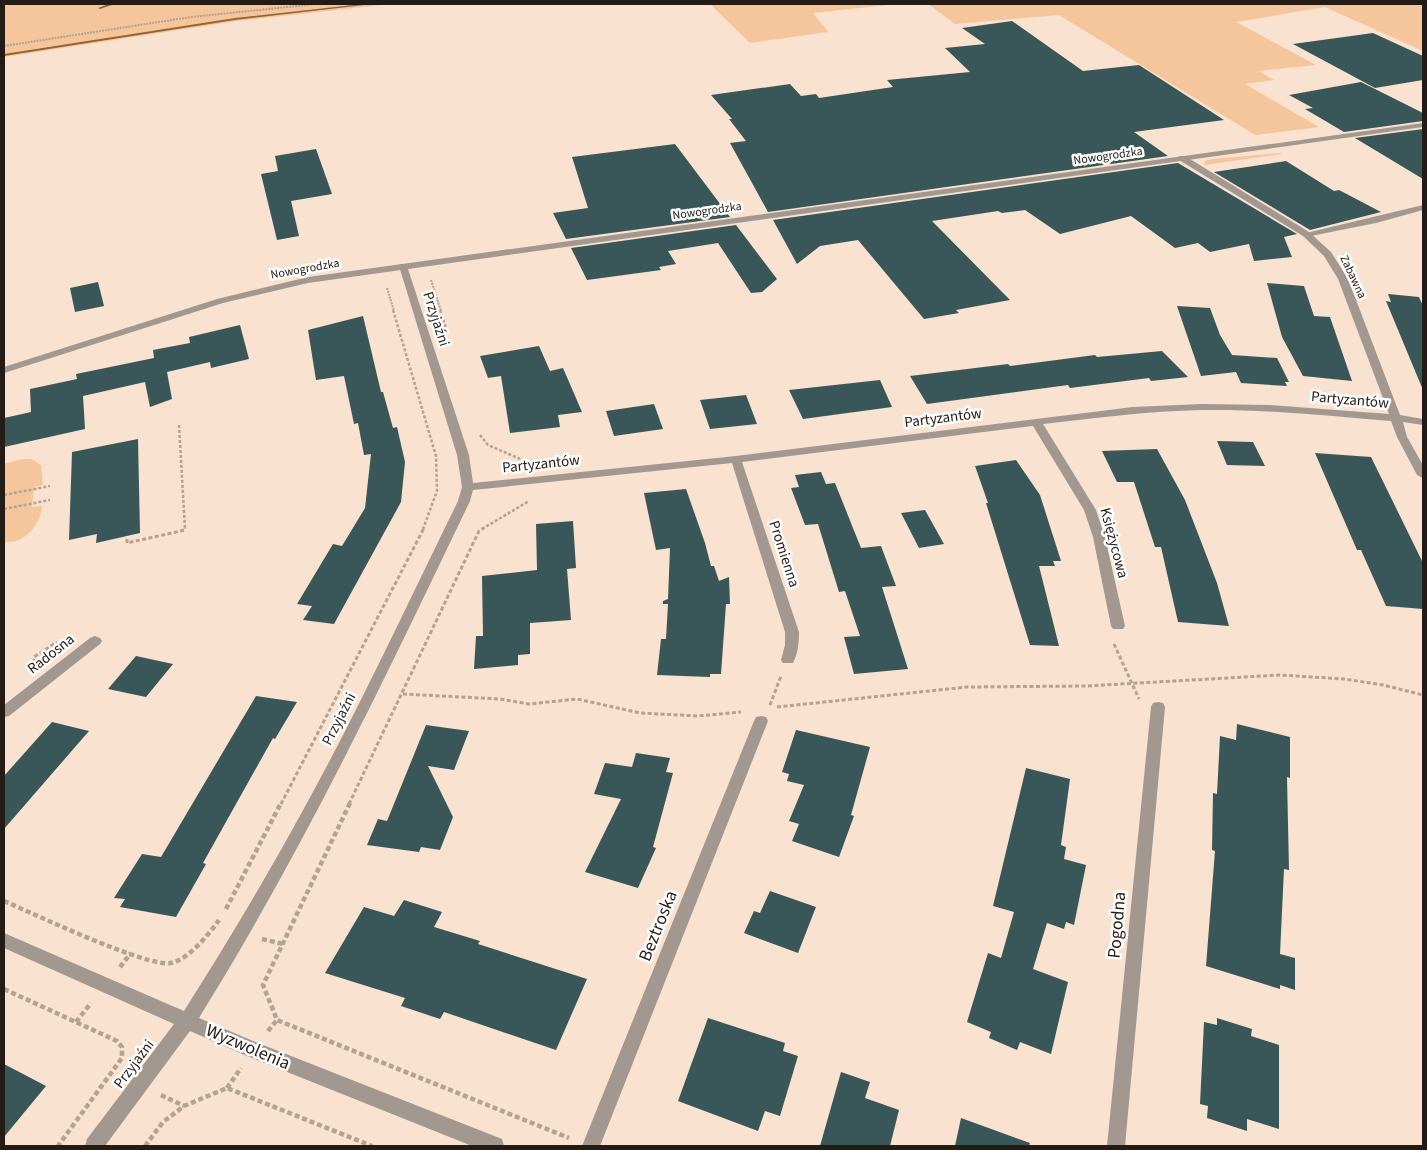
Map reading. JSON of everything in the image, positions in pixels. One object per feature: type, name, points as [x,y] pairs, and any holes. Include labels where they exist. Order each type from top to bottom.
[{"type":"street","name":"Nowogrodzka","points":[[4,370],[190,310],[252,292],[308,280],[1423,125]]},
{"type":"street","name":"Zabawna","points":[[1182,158],[1306,234],[1324,248],[1339,272],[1402,437],[1423,476]]},
{"type":"street","points":[[1306,234],[1376,220],[1423,207]]},
{"type":"street","name":"Przyjaźni","points":[[94,1146],[188,1020],[242,934],[308,816],[458,516],[468,487],[463,455],[402,266]]},
{"type":"street","name":"Partyzantów","points":[[468,487],[736,459],[1133,410],[1202,407],[1270,408],[1396,418],[1423,422]]},
{"type":"street","name":"Księżycowa","points":[[1036,422],[1090,510],[1099,537],[1118,626]]},
{"type":"street","name":"Promienna","points":[[736,459],[792,632],[792,645],[788,660]]},
{"type":"street","name":"Radosna","points":[[4,712],[95,641]]},
{"type":"street","name":"Pogodna","points":[[1116,1146],[1158,707]]},
{"type":"street","name":"Beztroska","points":[[591,1146],[764,715]]},
{"type":"street","name":"Wyzwolenia","points":[[4,940],[253,1050],[495,1146]]},
{"type":"path","points":[[4,46],[191,17],[316,4]]},
{"type":"path","points":[[430,277],[447,332]]},
{"type":"path","points":[[4,901],[162,964],[171,963],[187,953],[215,927],[223,915],[425,526],[437,492],[436,456],[386,284]]},
{"type":"path","points":[[127,539],[127,543],[185,530],[179,425]]},
{"type":"path","points":[[480,434],[488,446],[530,462]]},
{"type":"path","points":[[4,494],[50,486]]},
{"type":"path","points":[[536,497],[479,531],[263,986],[277,1020],[570,1139]]},
{"type":"path","points":[[4,509],[50,500]]},
{"type":"path","points":[[1118,626],[1108,630],[1130,683],[1138,699],[1158,707]]},
{"type":"path","points":[[764,715],[788,660]]},
{"type":"path","points":[[403,694],[500,699],[529,704],[577,699],[640,713],[698,716],[764,715],[786,705],[967,687],[1086,686],[1280,675],[1344,679],[1383,684],[1423,695]]},
{"type":"path","points":[[4,990],[117,1041],[122,1047],[122,1058],[113,1072],[58,1146]]},
{"type":"path","points":[[145,1146],[163,1122],[184,1106],[227,1088],[372,1146]]},
{"type":"shaded area","points":[[4,4],[391,4],[237,21],[4,57]]},
{"type":"shaded area","points":[[710,4],[897,4],[813,13],[828,32],[750,43]]},
{"type":"shaded area","points":[[928,4],[1423,4],[1423,51],[1325,7],[1236,22],[1316,65],[1259,71],[1274,80],[1245,84],[1319,127],[1255,135],[1059,15],[955,24]]},
{"type":"shaded area","points":[[1282,154],[1204,165],[1205,161],[1212,159]]},
{"type":"shaded area","points":[[23,459],[32,459],[41,465],[43,485],[34,487],[32,507],[42,506],[41,513],[35,526],[25,537],[11,542],[4,542],[4,464]]},
{"type":"building","points":[[1012,21],[1083,71],[1139,65],[1224,120],[1134,132],[1168,156],[768,212],[730,143],[746,141],[729,119],[732,119],[711,95],[790,84],[801,96],[816,94],[819,98],[893,87],[887,80],[970,72],[945,48],[985,44],[962,28]]},
{"type":"building","points":[[1373,33],[1423,56],[1423,80],[1375,88],[1293,44]]},
{"type":"building","points":[[1361,82],[1423,113],[1423,121],[1344,132],[1305,109],[1313,108],[1289,95]]},
{"type":"building","points":[[1423,129],[1423,179],[1355,138]]},
{"type":"building","points":[[675,144],[730,217],[566,239],[553,213],[588,208],[572,157]]},
{"type":"building","points":[[316,149],[332,194],[291,201],[299,236],[277,240],[261,174],[278,171],[275,156]]},
{"type":"building","points":[[1286,161],[1334,191],[1339,190],[1381,212],[1310,230],[1214,172]]},
{"type":"building","points":[[1178,163],[1297,234],[1284,237],[1292,257],[1254,261],[1249,244],[1210,252],[1198,243],[1175,248],[1131,216],[1060,234],[1025,210],[1002,213],[998,211],[932,221],[1010,300],[956,310],[959,313],[924,319],[858,240],[820,246],[797,264],[773,220]]},
{"type":"building","points":[[736,225],[777,279],[762,292],[751,293],[718,243],[668,251],[676,264],[659,267],[661,270],[587,280],[571,248]]},
{"type":"building","points":[[98,282],[104,306],[75,312],[70,288]]},
{"type":"building","points":[[1267,283],[1304,286],[1314,316],[1330,317],[1352,381],[1303,376],[1282,337]]},
{"type":"building","points":[[1388,294],[1419,297],[1423,306],[1423,390],[1386,301],[1391,302]]},
{"type":"building","points":[[1177,306],[1210,308],[1220,335],[1232,355],[1277,358],[1289,382],[1285,382],[1287,386],[1241,383],[1236,372],[1201,376]]},
{"type":"building","points":[[363,316],[381,392],[383,392],[393,428],[397,427],[405,462],[401,502],[334,624],[303,620],[312,606],[297,604],[333,544],[342,546],[365,508],[371,454],[364,455],[358,423],[354,424],[344,376],[316,380],[308,330]]},
{"type":"building","points":[[240,325],[249,359],[211,368],[210,362],[167,372],[172,399],[150,407],[145,382],[83,396],[85,429],[4,447],[4,418],[31,412],[30,389],[77,379],[76,374],[154,358],[153,350],[190,343],[189,337]]},
{"type":"building","points":[[539,346],[550,371],[563,368],[582,412],[558,415],[560,427],[510,433],[501,376],[488,378],[480,356]]},
{"type":"building","points":[[1162,351],[1188,377],[1151,381],[1149,378],[1070,388],[1068,385],[927,404],[910,376],[1095,355],[1097,357]]},
{"type":"building","points":[[880,380],[892,407],[803,419],[789,390]]},
{"type":"building","points":[[746,395],[757,424],[710,429],[700,400]]},
{"type":"building","points":[[654,404],[663,429],[614,436],[606,411]]},
{"type":"building","points":[[138,439],[140,533],[96,543],[97,534],[69,540],[72,452]]},
{"type":"building","points":[[1217,441],[1253,442],[1265,466],[1227,465]]},
{"type":"building","points":[[1157,449],[1185,500],[1217,583],[1229,626],[1178,622],[1161,547],[1155,547],[1134,482],[1117,482],[1102,451]]},
{"type":"building","points":[[1315,453],[1371,457],[1423,563],[1423,609],[1386,606],[1361,550],[1357,550]]},
{"type":"building","points":[[1016,460],[1040,495],[1061,561],[1053,561],[1055,566],[1039,566],[1059,646],[1030,645],[986,503],[988,503],[975,466]]},
{"type":"building","points":[[821,472],[826,484],[835,483],[861,548],[881,546],[896,586],[882,587],[908,669],[854,674],[844,637],[860,636],[845,591],[839,592],[818,524],[805,525],[791,488],[799,487],[795,475]]},
{"type":"building","points":[[686,489],[711,566],[714,566],[719,581],[729,577],[730,604],[726,604],[721,674],[710,674],[710,677],[657,675],[661,639],[666,639],[668,604],[663,604],[663,601],[668,599],[670,548],[656,550],[644,493]]},
{"type":"building","points":[[925,510],[944,544],[919,548],[901,513]]},
{"type":"building","points":[[573,521],[576,568],[567,569],[571,620],[530,623],[530,654],[518,655],[518,665],[474,669],[476,636],[483,636],[482,576],[537,570],[536,524]]},
{"type":"building","points":[[136,656],[173,664],[146,697],[108,689]]},
{"type":"building","points":[[256,696],[297,702],[275,739],[273,738],[203,863],[206,864],[176,917],[120,907],[125,899],[114,898],[142,854],[161,857]]},
{"type":"building","points":[[52,722],[89,731],[4,829],[4,776]]},
{"type":"building","points":[[1237,724],[1290,737],[1290,778],[1287,777],[1289,870],[1284,869],[1280,954],[1295,958],[1295,990],[1280,985],[1280,989],[1206,966],[1215,851],[1212,850],[1213,793],[1217,794],[1220,736],[1236,740]]},
{"type":"building","points":[[426,725],[469,731],[454,770],[428,766],[453,817],[440,850],[421,847],[419,852],[367,845],[378,819],[387,821]]},
{"type":"building","points":[[796,730],[870,747],[851,815],[854,816],[839,857],[792,841],[799,824],[789,821],[804,785],[787,781],[789,774],[782,772]]},
{"type":"building","points":[[636,753],[670,758],[666,772],[673,773],[653,847],[656,848],[638,888],[585,872],[621,799],[594,794],[605,763],[632,767]]},
{"type":"building","points":[[1026,768],[1070,779],[1061,845],[1066,847],[1064,859],[1086,865],[1074,925],[1066,922],[1064,929],[1047,923],[1033,969],[1068,982],[1051,1054],[1020,1042],[1017,1050],[989,1038],[991,1032],[967,1022],[988,953],[1001,958],[1014,912],[993,906]]},
{"type":"building","points":[[770,891],[816,907],[798,953],[744,933],[754,911],[760,913]]},
{"type":"building","points":[[404,900],[442,912],[434,927],[480,941],[478,944],[587,979],[556,1050],[444,1012],[440,1019],[401,1006],[405,998],[325,973],[364,907],[394,916]]},
{"type":"building","points":[[708,1018],[785,1043],[783,1051],[798,1056],[780,1116],[765,1111],[758,1131],[678,1101]]},
{"type":"building","points":[[1217,1018],[1252,1029],[1251,1036],[1279,1045],[1279,1129],[1247,1119],[1247,1131],[1207,1118],[1208,1106],[1200,1104],[1204,1022],[1217,1025]]},
{"type":"building","points":[[4,1064],[46,1086],[4,1137]]},
{"type":"building","points":[[841,1072],[870,1082],[865,1098],[899,1110],[890,1146],[820,1146]]},
{"type":"building","points":[[961,1118],[1030,1143],[1029,1146],[955,1146]]},
{"type":"waterway","points":[[100,8],[113,4]]},
{"type":"waterway","points":[[4,55],[235,19],[371,4]]}]
